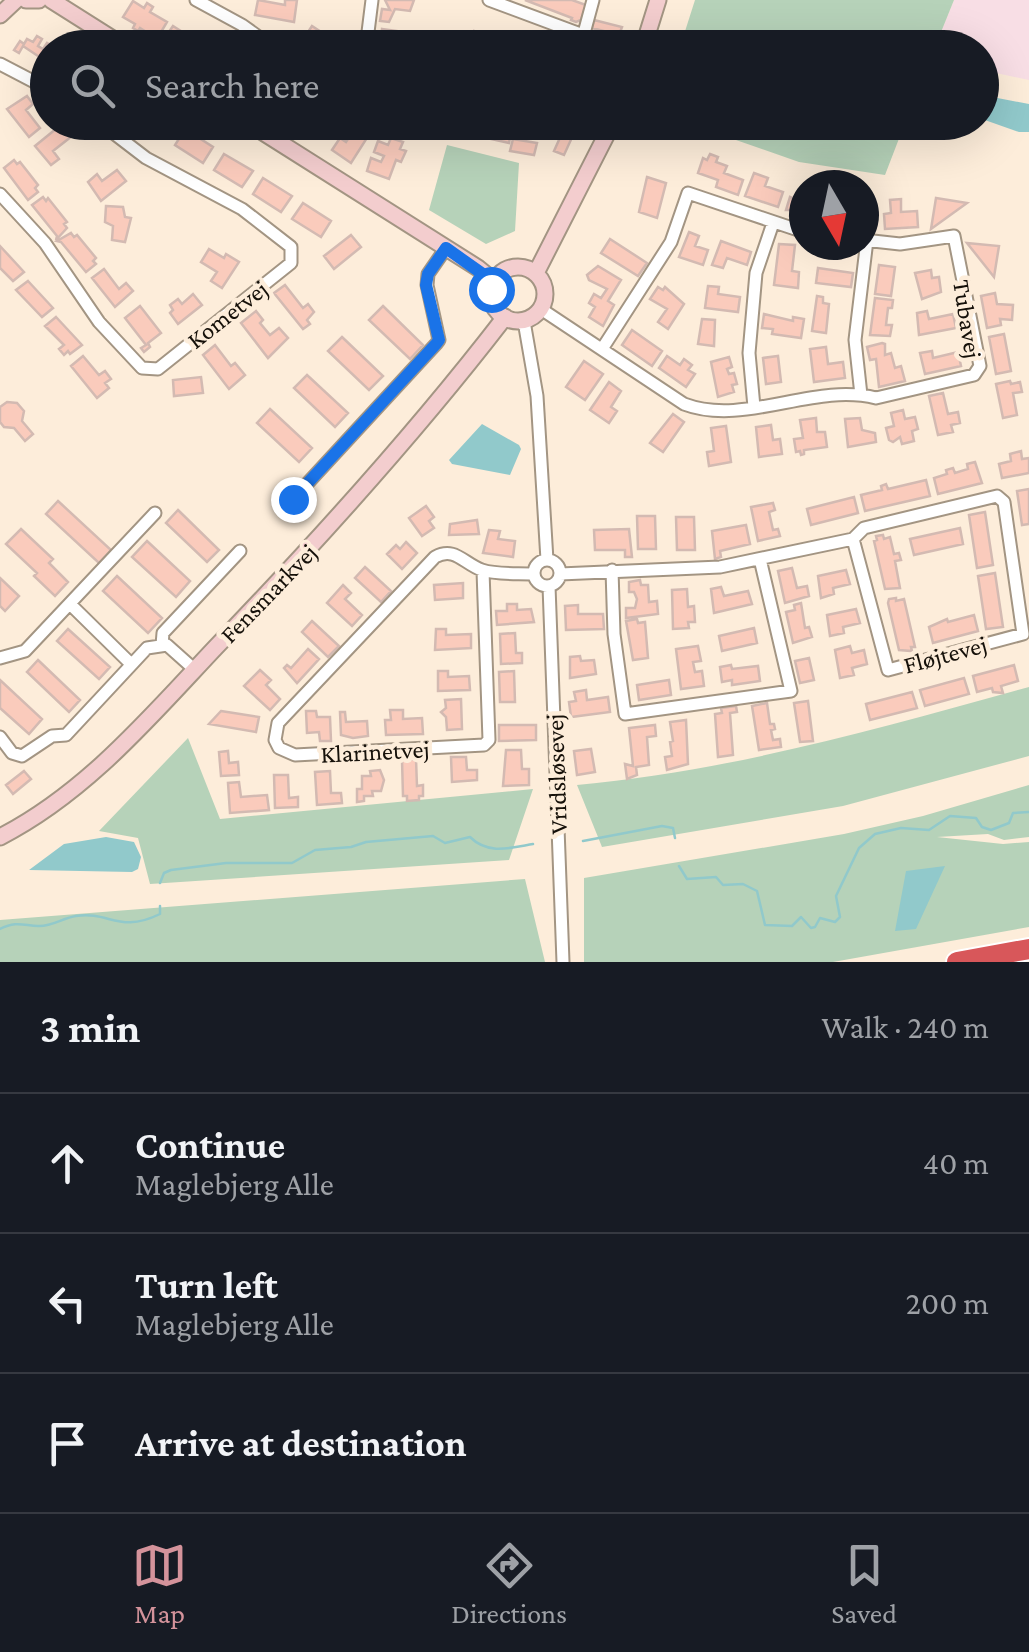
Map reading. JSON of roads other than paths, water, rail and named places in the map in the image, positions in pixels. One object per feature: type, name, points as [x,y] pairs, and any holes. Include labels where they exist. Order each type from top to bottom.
[{"type":"highway","points":[[957,962],[1029,949]]},
{"type":"highway","points":[[1018,962],[1029,960]]},
{"type":"street","points":[[0,15],[16,0]]},
{"type":"street","points":[[26,0],[39,0]]},
{"type":"street","points":[[51,0],[98,30]]},
{"type":"street","points":[[196,0],[249,30]]},
{"type":"street","points":[[368,30],[372,0]]},
{"type":"street","points":[[490,0],[556,30]]},
{"type":"street","points":[[585,30],[592,0]]},
{"type":"street","points":[[649,30],[658,0]]},
{"type":"street","points":[[0,64],[30,80]]},
{"type":"street","name":"Kometvej","points":[[0,194],[45,243],[98,322],[142,368],[158,369],[291,263],[291,247],[242,209],[146,158],[122,140]]},
{"type":"street","points":[[275,140],[494,282]]},
{"type":"street","points":[[536,273],[604,140]]},
{"type":"street","points":[[602,348],[671,242],[688,193],[789,227]]},
{"type":"street","points":[[754,407],[749,352],[756,273],[773,222]]},
{"type":"street","name":"Tubavej","points":[[540,309],[684,404],[712,411],[861,394],[876,398],[974,374],[980,366],[954,236],[900,244],[879,242]]},
{"type":"street","points":[[293,499],[439,340],[426,285],[428,274],[446,248]]},
{"type":"street","name":"Tubavej","points":[[861,394],[855,340],[863,260]]},
{"type":"street","points":[[512,319],[540,309],[546,294],[536,273],[513,267],[494,282],[491,298],[498,312],[525,327],[537,396],[547,560]]},
{"type":"street","name":"Fensmarkvej","points":[[0,837],[47,808],[122,746],[386,466],[512,319]]},
{"type":"street","name":"Fløjtevej","points":[[560,574],[720,567],[854,540],[864,528],[997,496],[1004,502],[1023,634],[888,670],[854,540]]},
{"type":"street","points":[[0,658],[25,651],[155,513]]},
{"type":"street","points":[[162,644],[163,633],[240,551]]},
{"type":"street","name":"Klarinetvej","points":[[483,571],[489,740],[484,746],[296,754],[279,748],[275,740],[278,723],[435,558],[444,553],[456,554],[483,571],[534,574]]},
{"type":"street","points":[[612,570],[614,634],[625,714],[791,691],[760,559]]},
{"type":"street","points":[[547,560],[558,565],[560,574],[558,581],[549,586],[540,584],[534,574],[539,563],[547,560]]},
{"type":"street","name":"Vridsløsevej","points":[[549,586],[562,962]]},
{"type":"street","points":[[71,604],[131,664]]},
{"type":"street","points":[[0,737],[12,753],[22,756],[52,736],[66,735],[147,648],[167,645],[195,670]]},
{"type":"water","points":[[999,98],[1029,104],[1029,132],[999,125]]},
{"type":"water","points":[[482,424],[519,445],[521,449],[510,475],[452,464],[449,460]]},
{"type":"water","points":[[106,837],[134,842],[141,857],[138,869],[29,870],[64,844]]},
{"type":"water","points":[[945,866],[916,929],[895,931],[906,871]]},
{"type":"waterway","points":[[679,866],[687,879],[716,877],[723,885],[743,884],[757,891],[765,925],[792,926],[801,917],[811,928],[820,918],[835,922],[840,917],[836,896],[859,848],[875,834],[901,828],[929,830],[950,816],[976,818],[982,827],[991,830],[1009,823],[1013,813],[1029,812]]},
{"type":"waterway","points":[[583,841],[662,826],[673,828],[675,838]]},
{"type":"waterway","points":[[160,883],[164,873],[171,870],[226,863],[292,863],[315,850],[366,842],[433,836],[445,843],[470,837],[492,848],[533,844]]},
{"type":"waterway","points":[[0,929],[15,924],[43,926],[88,915],[134,922],[160,914],[160,906]]}]
